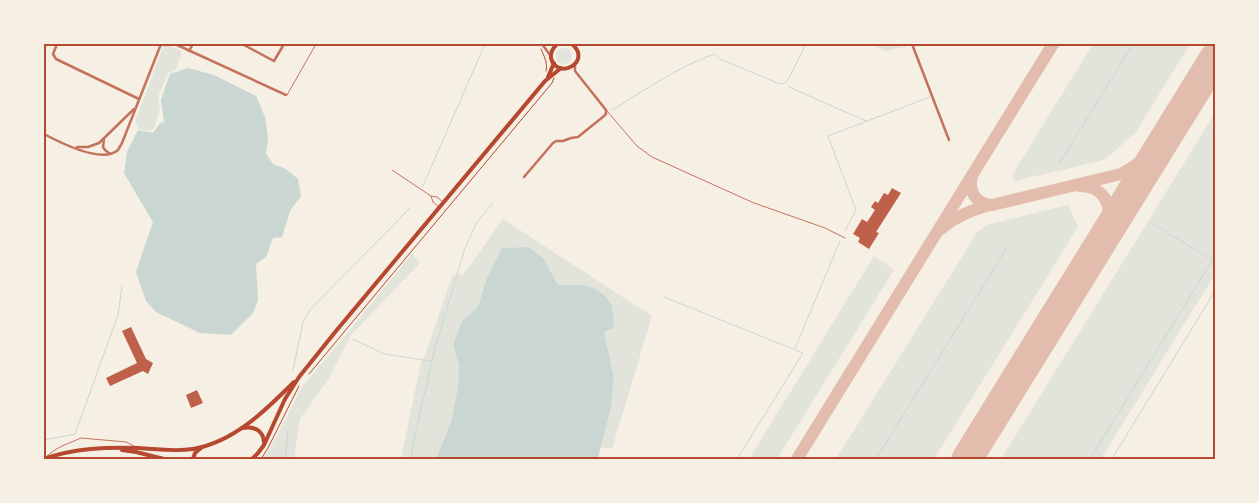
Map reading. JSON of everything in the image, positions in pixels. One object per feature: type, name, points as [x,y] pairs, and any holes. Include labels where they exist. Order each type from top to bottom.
[{"type":"main road","points":[[556,44],[552,50],[551,57],[560,68]]},
{"type":"main road","points":[[193,459],[198,450],[231,435],[241,428],[274,402],[299,377],[550,75],[560,68],[568,68],[575,64],[578,56],[577,46],[572,44]]},
{"type":"main road","points":[[550,75],[554,63]]},
{"type":"main road","points":[[252,459],[264,445],[285,399],[299,377]]},
{"type":"main road","points":[[241,428],[248,427],[258,430],[262,435],[264,445]]},
{"type":"main road","points":[[44,459],[65,452],[90,449],[139,448],[172,451],[205,446]]},
{"type":"main road","points":[[104,448],[136,452],[164,459]]},
{"type":"street","points":[[58,44],[53,54],[56,60],[139,99]]},
{"type":"street","points":[[44,134],[62,143],[92,153],[111,153],[118,149],[161,44]]},
{"type":"street","points":[[175,44],[286,96]]},
{"type":"street","points":[[189,50],[193,44]]},
{"type":"street","points":[[242,44],[274,61],[284,44]]},
{"type":"street","points":[[543,44],[556,44]]},
{"type":"street","points":[[543,44],[551,57]]},
{"type":"street","points":[[912,44],[949,140]]},
{"type":"street","points":[[524,177],[554,142],[578,137],[606,114],[606,110],[575,71],[575,64]]},
{"type":"street","points":[[568,68],[578,75]]},
{"type":"street","points":[[70,146],[84,147],[99,143],[137,106]]},
{"type":"street","points":[[105,138],[103,147],[111,153]]},
{"type":"lane","points":[[286,96],[316,44]]},
{"type":"lane","points":[[606,110],[636,146],[652,157],[754,203],[824,228],[845,238]]},
{"type":"lane","points":[[392,170],[444,203]]},
{"type":"lane","points":[[431,196],[433,202],[440,208]]},
{"type":"lane","points":[[44,459],[72,440],[81,438],[126,442],[139,448]]},
{"type":"path","points":[[309,374],[552,83],[554,80],[546,71],[547,65],[540,48]]},
{"type":"path","points":[[260,459],[268,448],[300,386]]},
{"type":"shaded area","points":[[164,44],[182,51],[176,69],[168,73],[158,97],[160,110],[154,128],[149,131],[139,129],[135,122]]},
{"type":"shaded area","points":[[871,44],[907,44],[908,46],[885,51]]},
{"type":"shaded area","points":[[1093,44],[1190,44],[1136,132],[1107,158],[1015,181],[1012,175]]},
{"type":"shaded area","points":[[561,48],[567,48],[572,53],[570,62],[561,64],[556,59],[556,53]]},
{"type":"shaded area","points":[[188,68],[214,75],[256,96],[265,117],[268,139],[266,154],[273,164],[286,169],[298,179],[301,196],[290,211],[282,237],[273,238],[266,257],[256,264],[258,300],[253,313],[231,335],[200,333],[156,312],[146,301],[136,272],[153,222],[124,173],[127,152],[138,130],[153,133],[160,123],[164,122],[161,100],[170,74]]},
{"type":"shaded area","points":[[1215,113],[1215,274],[1101,459],[1001,459]]},
{"type":"shaded area","points":[[1068,205],[1078,227],[934,459],[836,459],[978,231],[987,225]]},
{"type":"shaded area","points":[[503,219],[652,316],[612,449],[601,447],[611,408],[614,377],[604,332],[605,296],[588,287],[558,285],[550,272],[528,247],[502,248],[486,280],[478,307],[462,321],[453,345],[459,366],[458,387],[451,422],[436,459],[401,459],[421,362],[453,274],[463,275]]},
{"type":"shaded area","points":[[528,247],[543,258],[558,285],[584,285],[596,289],[612,305],[614,328],[604,332],[614,377],[611,408],[598,458],[436,459],[451,422],[458,387],[459,366],[453,345],[462,321],[478,307],[486,280],[502,248]]},
{"type":"shaded area","points":[[412,254],[420,263],[351,335],[328,380],[300,419],[294,459],[263,459],[302,387]]},
{"type":"shaded area","points":[[874,256],[894,270],[777,459],[749,459]]},
{"type":"building","points":[[892,188],[901,193],[876,232],[879,233],[869,249],[858,242],[860,238],[853,234],[862,219],[867,222],[875,210],[871,207],[875,201],[878,203],[884,193],[888,195]]},
{"type":"building","points":[[131,327],[146,359],[153,363],[148,374],[143,371],[110,386],[106,378],[137,363],[122,331]]},
{"type":"building","points":[[197,390],[203,403],[191,408],[186,395]]},
{"type":"waterway","points":[[423,186],[485,44]]},
{"type":"waterway","points":[[612,110],[675,72],[714,54],[720,59],[780,84],[783,83],[789,78],[806,44]]},
{"type":"waterway","points":[[1059,164],[1133,44]]},
{"type":"waterway","points":[[789,87],[866,121]]},
{"type":"waterway","points":[[845,231],[856,210],[828,136],[930,97]]},
{"type":"waterway","points":[[411,459],[435,348],[465,248],[477,222],[492,204]]},
{"type":"waterway","points":[[293,370],[303,322],[310,310],[410,208]]},
{"type":"waterway","points":[[1150,222],[1209,258],[1214,258]]},
{"type":"waterway","points":[[795,348],[840,241]]},
{"type":"waterway","points":[[876,459],[1008,246]]},
{"type":"waterway","points":[[1090,459],[1215,256]]},
{"type":"waterway","points":[[44,440],[75,434],[118,315],[122,286]]},
{"type":"waterway","points":[[1112,459],[1215,291]]},
{"type":"waterway","points":[[664,297],[803,353],[737,459]]},
{"type":"waterway","points":[[353,339],[384,354],[431,361]]},
{"type":"waterway","points":[[285,459],[288,431]]},
{"type":"taxiway","points":[[797,459],[1053,44]]},
{"type":"taxiway","points":[[972,176],[971,187],[974,196],[978,200],[992,205],[1121,174],[1143,160],[1163,143]]},
{"type":"taxiway","points":[[1079,186],[1089,187],[1098,191],[1106,201],[1109,214],[1103,239]]},
{"type":"taxiway","points":[[941,229],[952,220],[964,214],[990,205]]},
{"type":"runway","points":[[967,459],[1215,58]]}]
